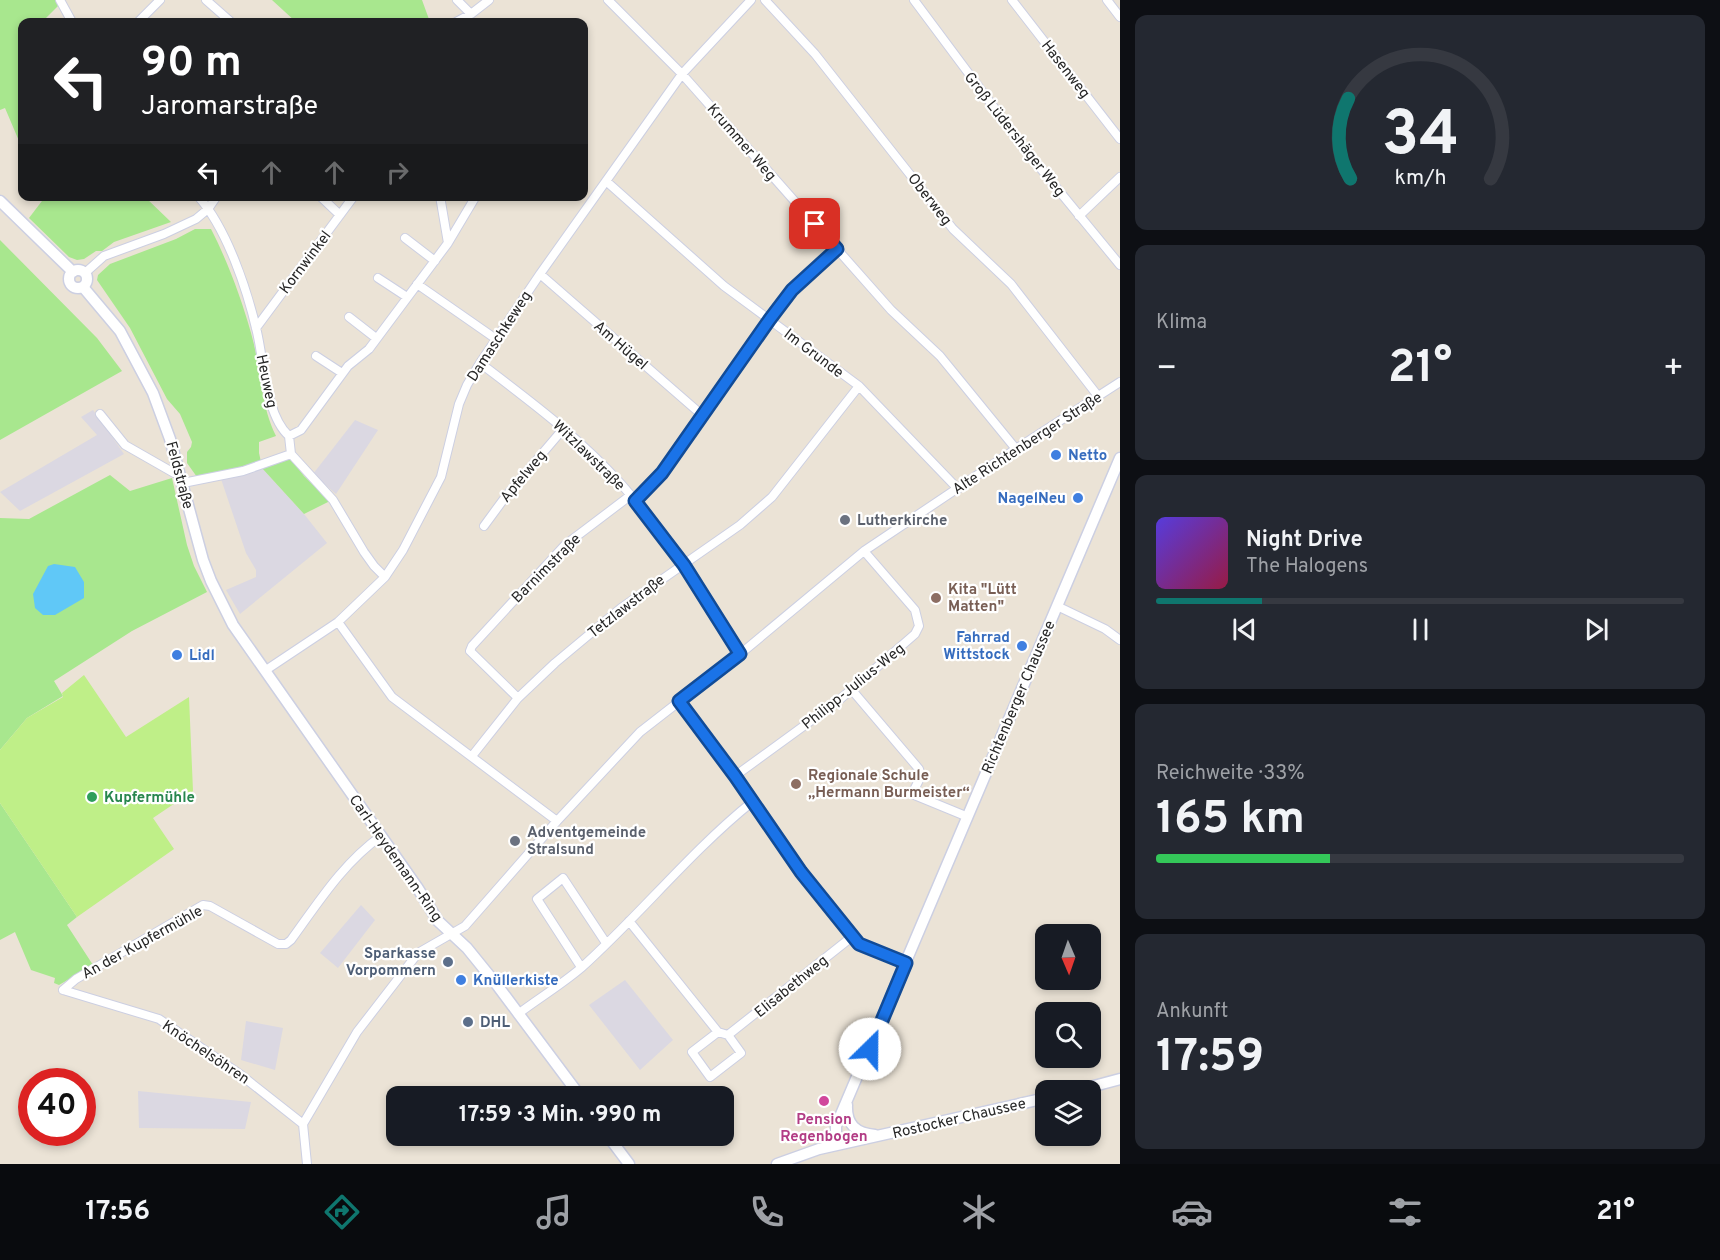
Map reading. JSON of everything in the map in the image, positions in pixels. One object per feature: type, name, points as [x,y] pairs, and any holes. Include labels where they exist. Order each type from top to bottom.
[{"type":"main road","name":"Feldstraße","points":[[0,201],[73,272],[70,280],[72,286],[83,287],[120,331],[136,359],[162,415],[181,477],[202,560],[234,625],[266,669]]},
{"type":"main road","points":[[73,272],[78,270],[85,273],[87,282],[83,287]]},
{"type":"main road","name":"Richtenberger Chaussee","points":[[836,1145],[836,1126],[1120,458]]},
{"type":"main road","name":"Carl-Heydemann-Ring","points":[[266,669],[438,921],[467,948],[572,1086]]},
{"type":"main road","points":[[1101,1084],[1120,1079]]},
{"type":"main road","points":[[848,1101],[847,1116],[852,1127],[865,1134],[884,1135]]},
{"type":"main road","name":"Rostocker Chaussee","points":[[777,1164],[836,1145],[1035,1101]]},
{"type":"main road","points":[[616,1146],[629,1164]]},
{"type":"street","points":[[60,0],[70,18]]},
{"type":"street","points":[[142,18],[160,0]]},
{"type":"street","points":[[206,0],[226,18]]},
{"type":"street","points":[[457,0],[471,15]]},
{"type":"street","points":[[465,18],[489,0]]},
{"type":"street","name":"Krummer Weg","points":[[608,0],[682,74],[891,310],[940,356],[1016,449]]},
{"type":"street","name":"Damaschkeweg","points":[[266,669],[338,622],[385,577],[403,550],[441,477],[459,404],[480,363],[540,274],[682,74],[751,0]]},
{"type":"street","name":"Oberweg","points":[[765,0],[815,54],[952,229],[1011,284],[1098,396]]},
{"type":"street","name":"Groß Lüdershäger Weg","points":[[914,0],[979,89],[1078,216],[1120,265]]},
{"type":"street","name":"Hasenweg","points":[[1012,0],[1120,139]]},
{"type":"street","points":[[1107,0],[1120,17]]},
{"type":"street","points":[[1078,216],[1120,177]]},
{"type":"street","name":"Im Grunde","points":[[606,181],[724,286],[859,386],[958,489]]},
{"type":"street","name":"Heuweg","points":[[202,201],[227,242],[256,328],[273,410],[280,429],[289,436],[291,454]]},
{"type":"street","points":[[85,273],[104,256],[178,229],[196,219],[213,201]]},
{"type":"street","points":[[325,201],[340,215]]},
{"type":"street","name":"Kornwinkel","points":[[256,328],[350,201]]},
{"type":"street","points":[[441,201],[448,243]]},
{"type":"street","points":[[289,436],[301,430],[348,366],[369,349],[448,243],[473,201]]},
{"type":"street","points":[[405,238],[435,261]]},
{"type":"street","name":"Barnimstraße","points":[[518,698],[471,651],[472,646],[566,545],[633,498],[662,473],[792,290],[837,249]]},
{"type":"street","name":"Am Hügel","points":[[540,274],[702,416]]},
{"type":"street","points":[[378,278],[407,297]]},
{"type":"street","points":[[417,284],[496,339]]},
{"type":"street","points":[[349,317],[376,338]]},
{"type":"street","points":[[316,356],[342,374]]},
{"type":"street","name":"Witzlawstraße","points":[[480,363],[564,428],[633,498],[684,565],[740,654]]},
{"type":"street","name":"Alte Richtenberger Straße","points":[[303,1124],[357,1032],[417,952],[465,926],[557,821],[640,732],[740,654],[864,551],[1120,382]]},
{"type":"street","name":"Tetzlawstraße","points":[[472,756],[518,698],[555,663],[621,608],[740,525],[772,497],[859,386]]},
{"type":"street","points":[[99,414],[125,445],[181,477],[243,471],[291,454],[333,500],[364,552],[385,577]]},
{"type":"street","name":"Apfelweg","points":[[484,526],[506,496],[564,428]]},
{"type":"street","name":"Philipp-Julius-Weg","points":[[735,776],[851,689],[915,634],[919,626],[915,610],[864,551]]},
{"type":"street","points":[[1057,606],[1105,629],[1120,640]]},
{"type":"street","points":[[338,622],[392,697],[557,821]]},
{"type":"street","points":[[851,689],[919,769],[921,776],[912,794],[968,816]]},
{"type":"street","points":[[679,701],[735,776],[801,872],[859,944],[906,963]]},
{"type":"street","points":[[518,1014],[560,985],[581,967],[630,921],[721,827],[752,802]]},
{"type":"street","name":"An der Kupfermühle","points":[[63,990],[76,980],[203,905],[210,906],[278,944],[286,944],[336,878],[351,861],[381,836]]},
{"type":"street","points":[[581,967],[537,899],[563,878],[606,943]]},
{"type":"street","points":[[630,921],[718,1032],[728,1035],[741,1053],[710,1077],[692,1052],[718,1032]]},
{"type":"street","name":"Elisabethweg","points":[[728,1035],[853,936]]},
{"type":"street","name":"Knöchelsöhren","points":[[63,990],[159,1019],[241,1074],[303,1124]]},
{"type":"street","points":[[303,1124],[307,1164]]},
{"type":"shaded area","points":[[93,410],[124,454],[20,511],[0,492],[97,435],[81,417]]},
{"type":"shaded area","points":[[355,420],[378,430],[336,494],[313,474]]},
{"type":"shaded area","points":[[261,467],[327,543],[240,614],[226,590],[256,577],[256,570],[246,553],[221,479]]},
{"type":"shaded area","points":[[361,905],[375,920],[338,968],[320,953]]},
{"type":"shaded area","points":[[625,980],[673,1040],[640,1070],[589,1005]]},
{"type":"shaded area","points":[[246,1021],[283,1028],[275,1070],[241,1060]]},
{"type":"shaded area","points":[[138,1091],[251,1102],[245,1129],[139,1128]]},
{"type":"green space","points":[[0,0],[64,0],[46,18],[18,18],[18,139],[5,108],[0,110]]},
{"type":"green space","points":[[272,0],[422,0],[429,18],[292,18]]},
{"type":"green space","points":[[42,201],[149,201],[171,222],[114,242],[102,251],[96,251],[84,259],[77,260],[69,257],[29,218]]},
{"type":"green space","points":[[195,229],[211,229],[234,280],[251,333],[267,411],[276,436],[259,442],[261,462],[197,477],[187,463],[187,452],[192,442],[180,414],[167,399],[130,328],[97,280],[98,275],[110,264],[176,239]]},
{"type":"green space","points":[[0,240],[97,338],[122,371],[0,440]]},
{"type":"green space","points":[[287,458],[291,459],[304,476],[330,501],[304,514],[261,467]]},
{"type":"green space","points":[[110,475],[130,491],[172,478],[187,545],[207,592],[132,631],[54,681],[63,696],[27,718],[0,750],[0,518],[29,519]]},
{"type":"green space","name":"Kupfermühle","points":[[84,675],[126,737],[189,697],[193,791],[153,818],[174,849],[77,917],[0,803],[0,750],[27,718],[63,697],[62,693]]},
{"type":"green space","points":[[0,803],[77,917],[67,925],[93,965],[59,985],[54,983],[55,978],[31,970],[15,932],[0,940]]},
{"type":"water","points":[[54,564],[75,567],[84,582],[84,598],[55,615],[43,615],[35,608],[33,594],[48,566]]},
{"type":"place","name":"Netto","points":[[1056,455]]},
{"type":"place","name":"NagelNeu","points":[[1078,498]]},
{"type":"place","name":"Lutherkirche","points":[[845,520]]},
{"type":"place","name":"Kita \"Lütt Matten\"","points":[[936,598]]},
{"type":"place","name":"Fahrrad Wittstock","points":[[1022,646]]},
{"type":"place","name":"Lidl","points":[[177,655]]},
{"type":"place","name":"Regionale Schule „Hermann Burmeister“","points":[[796,784]]},
{"type":"place","name":"Kupfermühle","points":[[92,797]]},
{"type":"place","name":"Adventgemeinde Stralsund","points":[[515,841]]},
{"type":"place","name":"Sparkasse Vorpommern","points":[[448,962]]},
{"type":"place","name":"Knüllerkiste","points":[[461,980]]},
{"type":"place","name":"DHL","points":[[468,1022]]},
{"type":"place","name":"Pension Regenbogen","points":[[824,1101]]},
{"type":"route","points":[[815,224],[837,249],[792,290],[662,473],[635,501],[684,565],[740,654],[679,701],[735,776],[801,872],[859,944],[906,963],[870,1049]]}]
